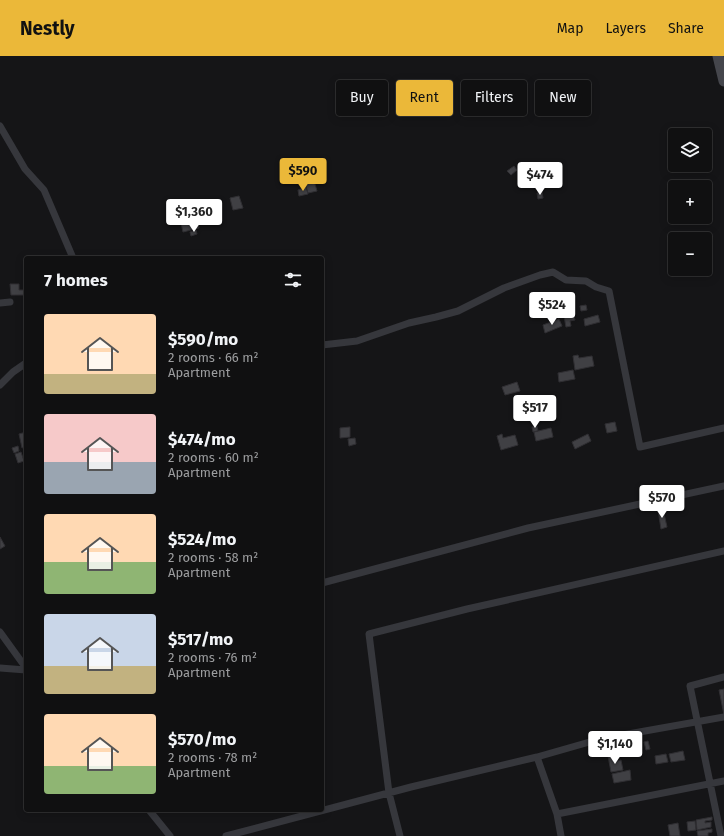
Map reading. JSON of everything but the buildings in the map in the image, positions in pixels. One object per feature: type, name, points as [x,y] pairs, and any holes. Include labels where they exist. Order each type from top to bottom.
[{"type":"main road","points":[[718,56],[724,81]]},
{"type":"street","points":[[0,126],[25,169],[44,190],[72,256]]},
{"type":"street","points":[[324,345],[357,341],[409,323],[458,311],[504,288],[553,272],[566,280],[586,281],[596,287],[609,291],[640,447],[724,428]]},
{"type":"street","points":[[0,303],[10,302]]},
{"type":"street","points":[[0,385],[13,372],[24,364]]},
{"type":"street","points":[[324,582],[528,528],[724,486]]},
{"type":"street","points":[[400,836],[390,793],[369,634],[467,609],[724,551]]},
{"type":"street","points":[[0,632],[24,666]]},
{"type":"street","points":[[0,668],[24,669]]},
{"type":"street","points":[[721,836],[690,686],[724,678]]},
{"type":"street","points":[[324,810],[537,757],[600,739],[724,717]]},
{"type":"street","points":[[537,757],[557,814],[561,836]]},
{"type":"street","points":[[557,814],[724,781]]},
{"type":"street","points":[[151,812],[170,836]]},
{"type":"street","points":[[226,836],[318,812]]}]
